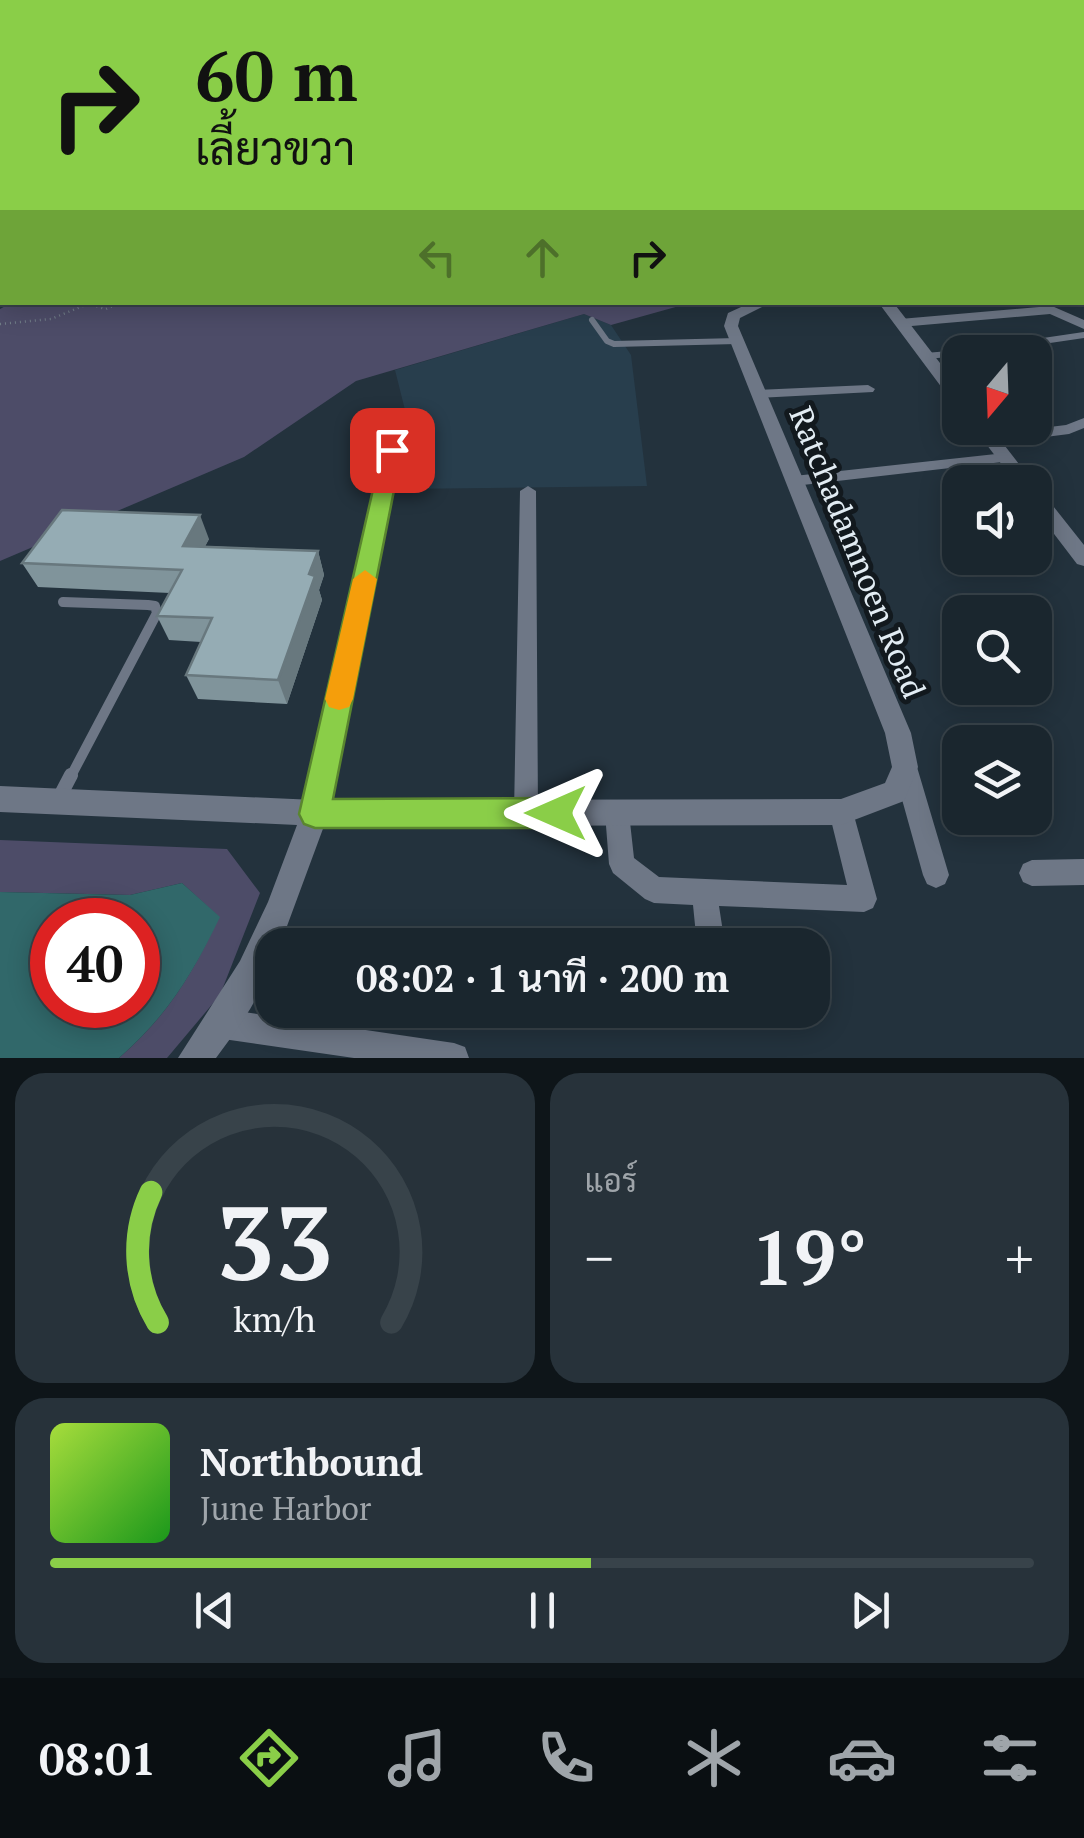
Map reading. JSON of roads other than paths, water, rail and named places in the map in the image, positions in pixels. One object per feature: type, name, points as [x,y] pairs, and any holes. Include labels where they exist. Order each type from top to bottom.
[{"type":"street","points":[[737,341],[731,326],[733,316],[758,305]]},
{"type":"street","points":[[886,305],[942,377]]},
{"type":"street","points":[[1041,305],[1084,325]]},
{"type":"street","points":[[900,323],[1052,310]]},
{"type":"street","name":"Ratchadamnoen Road","points":[[737,341],[898,733],[905,768]]},
{"type":"street","points":[[759,394],[868,390]]},
{"type":"street","points":[[1052,430],[1069,429],[1084,422]]},
{"type":"street","points":[[995,445],[1011,465]]},
{"type":"street","points":[[195,1058],[223,1024],[278,920],[315,814],[392,450]]},
{"type":"street","points":[[794,481],[1005,458]]},
{"type":"street","points":[[526,813],[528,490]]},
{"type":"street","points":[[1052,518],[1084,559]]},
{"type":"street","points":[[0,799],[315,814],[842,812],[894,792],[905,768]]},
{"type":"street","points":[[905,768],[936,875]]},
{"type":"street","points":[[616,813],[622,864],[654,890],[864,899],[842,812]]},
{"type":"street","points":[[1032,873],[1084,872]]},
{"type":"street","points":[[704,892],[709,928]]},
{"type":"street","points":[[223,1024],[454,1058]]},
{"type":"lane","points":[[592,320],[607,342],[614,344],[737,341]]},
{"type":"lane","points":[[1052,340],[1084,335]]},
{"type":"lane","points":[[926,356],[942,355]]},
{"type":"lane","points":[[58,801],[156,613],[155,606],[148,605],[64,602]]}]
